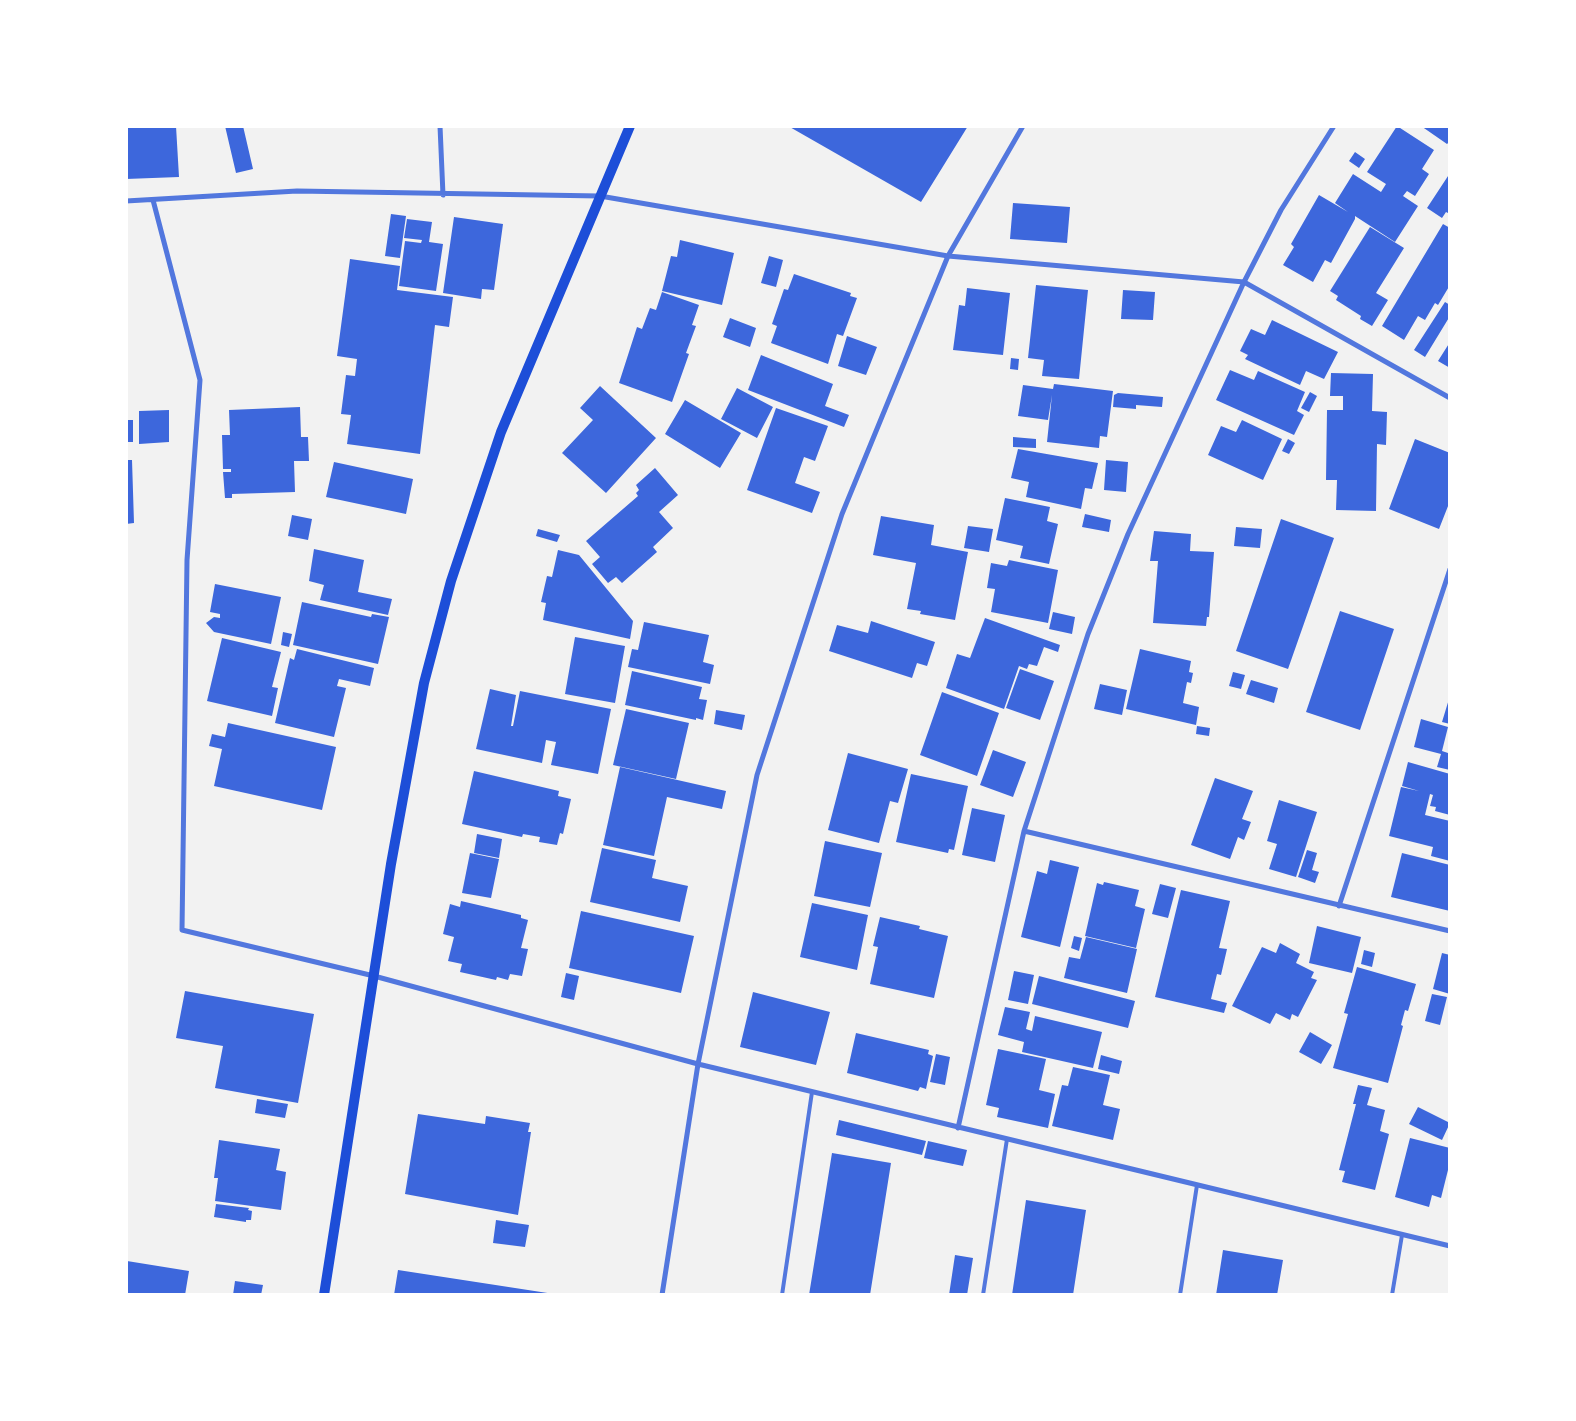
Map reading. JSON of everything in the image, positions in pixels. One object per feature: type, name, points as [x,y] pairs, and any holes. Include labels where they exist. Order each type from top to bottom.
[{"type":"main road","points":[[324,1295],[390,864],[424,683],[451,581],[500,432],[630,126]]},
{"type":"street","points":[[440,126],[443,195]]},
{"type":"street","points":[[662,1295],[698,1064],[757,775],[842,514],[948,256],[1023,126]]},
{"type":"street","points":[[958,1128],[1024,831],[1088,634],[1128,534],[1244,282],[1281,210],[1334,126]]},
{"type":"street","points":[[126,201],[297,191],[443,195],[600,196],[948,256],[1244,282],[1450,398]]},
{"type":"street","points":[[153,200],[200,380],[187,560],[182,930],[374,976],[698,1064],[1450,1246]]},
{"type":"street","points":[[1339,906],[1450,569]]},
{"type":"street","points":[[1024,831],[1450,931]]},
{"type":"lane","points":[[782,1295],[812,1092]]},
{"type":"lane","points":[[983,1295],[1007,1139]]},
{"type":"lane","points":[[1180,1295],[1197,1185]]},
{"type":"lane","points":[[1392,1295],[1402,1234]]},
{"type":"building","points":[[126,126],[176,126],[179,177],[126,179]]},
{"type":"building","points":[[225,126],[243,126],[253,169],[236,173]]},
{"type":"building","points":[[788,126],[968,126],[921,202]]},
{"type":"building","points":[[1397,126],[1434,150],[1422,169],[1429,174],[1415,196],[1407,191],[1403,196],[1418,206],[1395,242],[1355,216],[1331,263],[1325,260],[1313,282],[1283,265],[1294,247],[1291,244],[1319,195],[1348,212],[1335,203],[1353,174],[1381,192],[1386,184],[1367,172]]},
{"type":"building","points":[[1421,126],[1450,126],[1450,141],[1447,144]]},
{"type":"building","points":[[1355,152],[1365,159],[1359,168],[1349,161]]},
{"type":"building","points":[[1450,173],[1450,214],[1446,212],[1442,218],[1427,208]]},
{"type":"building","points":[[1013,203],[1070,207],[1067,243],[1010,239]]},
{"type":"building","points":[[391,214],[406,216],[400,258],[385,256]]},
{"type":"building","points":[[454,217],[503,224],[494,290],[482,289],[481,299],[443,293]]},
{"type":"building","points":[[407,219],[432,222],[429,242],[443,244],[436,291],[399,286],[405,241],[421,243],[422,240],[404,238]]},
{"type":"building","points":[[1443,224],[1450,228],[1450,285],[1438,305],[1435,303],[1425,320],[1418,316],[1404,340],[1382,326]]},
{"type":"building","points":[[1370,227],[1404,248],[1376,293],[1388,300],[1372,326],[1360,319],[1361,316],[1336,300],[1338,296],[1330,291]]},
{"type":"building","points":[[680,240],[734,253],[722,305],[662,291],[671,256],[677,257]]},
{"type":"building","points":[[769,256],[783,260],[776,287],[761,283]]},
{"type":"building","points":[[350,259],[400,266],[397,290],[453,297],[449,327],[435,325],[420,454],[347,444],[351,415],[341,414],[346,375],[355,376],[357,359],[337,356]]},
{"type":"building","points":[[794,274],[851,293],[850,296],[857,298],[843,336],[837,334],[828,364],[771,343],[777,326],[772,324],[784,289],[788,290]]},
{"type":"building","points":[[1036,285],[1088,290],[1079,379],[1042,376],[1044,360],[1028,358]]},
{"type":"building","points":[[967,288],[1010,293],[1003,355],[953,350],[959,305],[965,306]]},
{"type":"building","points":[[1123,290],[1155,292],[1153,320],[1121,319]]},
{"type":"building","points":[[662,292],[699,305],[692,325],[696,326],[686,353],[689,354],[672,402],[619,383],[637,327],[642,329],[650,308],[656,310]]},
{"type":"building","points":[[1445,302],[1450,305],[1450,316],[1425,357],[1414,350]]},
{"type":"building","points":[[730,318],[756,328],[750,347],[723,337]]},
{"type":"building","points":[[1272,320],[1338,352],[1324,379],[1306,371],[1300,385],[1245,359],[1248,355],[1240,351],[1251,329],[1265,335]]},
{"type":"building","points":[[847,336],[877,347],[866,375],[838,366]]},
{"type":"building","points":[[1450,342],[1450,368],[1438,361]]},
{"type":"building","points":[[761,355],[833,384],[825,406],[849,415],[844,427],[748,390]]},
{"type":"building","points":[[1011,358],[1019,359],[1018,370],[1010,369]]},
{"type":"building","points":[[1230,370],[1254,380],[1258,371],[1305,392],[1297,411],[1304,415],[1294,435],[1216,400]]},
{"type":"building","points":[[1331,373],[1373,374],[1372,411],[1387,412],[1386,445],[1377,444],[1376,511],[1336,510],[1337,480],[1326,480],[1327,410],[1343,410],[1343,396],[1330,396]]},
{"type":"building","points":[[1054,384],[1113,391],[1107,437],[1100,436],[1099,448],[1047,442],[1052,395],[1048,420],[1018,416],[1023,385],[1053,389]]},
{"type":"building","points":[[600,386],[656,438],[606,493],[562,453],[593,420],[580,408]]},
{"type":"building","points":[[737,388],[773,407],[757,438],[721,419]]},
{"type":"building","points":[[1310,392],[1317,396],[1309,412],[1301,408]]},
{"type":"building","points":[[1118,393],[1163,397],[1162,407],[1136,405],[1136,409],[1113,407],[1114,395]]},
{"type":"building","points":[[685,400],[741,433],[720,468],[665,434]]},
{"type":"building","points":[[300,407],[301,437],[308,437],[309,461],[294,461],[295,492],[232,494],[232,498],[225,498],[223,472],[231,472],[231,469],[223,469],[222,435],[230,435],[229,410]]},
{"type":"building","points":[[776,408],[828,426],[815,461],[804,457],[795,483],[820,492],[812,513],[747,490]]},
{"type":"building","points":[[169,410],[169,442],[139,444],[139,411]]},
{"type":"building","points":[[126,420],[133,420],[133,442],[126,442]]},
{"type":"building","points":[[1242,420],[1282,439],[1263,480],[1208,455],[1221,426],[1236,432]]},
{"type":"building","points":[[1013,437],[1036,439],[1036,448],[1013,447]]},
{"type":"building","points":[[1288,439],[1295,443],[1289,454],[1282,451]]},
{"type":"building","points":[[1415,439],[1450,453],[1450,501],[1439,529],[1389,509]]},
{"type":"building","points":[[1018,449],[1098,463],[1092,489],[1085,488],[1081,509],[1026,497],[1029,482],[1011,478]]},
{"type":"building","points":[[126,460],[132,460],[134,523],[126,524]]},
{"type":"building","points":[[1106,460],[1128,462],[1126,492],[1104,490]]},
{"type":"building","points":[[334,462],[413,479],[406,514],[326,497]]},
{"type":"building","points":[[655,468],[678,495],[659,512],[673,528],[653,547],[657,552],[622,583],[616,577],[608,583],[592,564],[600,557],[586,541],[638,496],[636,493],[639,490],[636,485]]},
{"type":"building","points":[[1005,498],[1050,507],[1047,521],[1058,524],[1049,564],[1020,558],[1023,546],[996,540]]},
{"type":"building","points":[[1085,514],[1111,520],[1109,532],[1082,527]]},
{"type":"building","points":[[292,515],[312,519],[308,540],[288,536]]},
{"type":"building","points":[[881,516],[934,525],[931,545],[968,552],[955,620],[920,614],[921,611],[907,609],[916,563],[873,555]]},
{"type":"building","points":[[1281,519],[1334,538],[1288,669],[1236,651]]},
{"type":"building","points":[[968,526],[993,529],[989,552],[964,548]]},
{"type":"building","points":[[1236,527],[1262,529],[1260,548],[1234,546]]},
{"type":"building","points":[[538,529],[560,535],[557,542],[536,536]]},
{"type":"building","points":[[1154,531],[1191,534],[1190,551],[1214,552],[1209,617],[1207,617],[1206,626],[1153,623],[1158,561],[1150,561]]},
{"type":"building","points":[[314,549],[364,560],[358,592],[392,599],[388,615],[320,600],[324,585],[309,581]]},
{"type":"building","points":[[558,550],[579,555],[633,621],[630,639],[543,620],[546,603],[541,602],[547,576],[552,577]]},
{"type":"building","points":[[1009,560],[1058,570],[1048,623],[991,612],[995,589],[987,588],[991,563],[1007,566]]},
{"type":"building","points":[[215,584],[281,597],[271,644],[214,632],[206,623],[214,617],[220,618],[220,614],[210,612]]},
{"type":"building","points":[[302,602],[371,617],[372,614],[389,617],[378,664],[293,645]]},
{"type":"building","points":[[1340,611],[1394,629],[1360,730],[1306,712]]},
{"type":"building","points":[[1053,612],[1075,617],[1072,634],[1049,629]]},
{"type":"building","points":[[985,618],[1060,645],[1058,652],[1044,647],[1037,666],[1029,664],[1027,669],[1019,666],[1004,709],[946,688],[957,654],[970,658]]},
{"type":"building","points":[[871,621],[935,642],[927,666],[917,663],[912,678],[829,651],[837,625],[868,633]]},
{"type":"building","points":[[644,622],[709,635],[703,662],[714,665],[710,684],[628,667],[632,649],[638,650]]},
{"type":"building","points":[[283,632],[292,634],[289,647],[281,645]]},
{"type":"building","points":[[575,637],[625,646],[615,703],[565,694]]},
{"type":"building","points":[[222,638],[281,652],[272,687],[278,688],[272,716],[207,701]]},
{"type":"building","points":[[297,649],[374,668],[370,686],[339,679],[337,686],[346,688],[334,737],[275,723],[290,658],[294,660]]},
{"type":"building","points":[[1140,649],[1191,661],[1189,672],[1193,673],[1191,683],[1187,682],[1183,703],[1199,707],[1196,725],[1126,709]]},
{"type":"building","points":[[1020,669],[1054,681],[1040,720],[1006,708]]},
{"type":"building","points":[[632,671],[702,687],[699,699],[707,700],[703,720],[625,705]]},
{"type":"building","points":[[1233,672],[1245,675],[1241,689],[1229,686]]},
{"type":"building","points":[[1251,680],[1278,688],[1274,703],[1246,694]]},
{"type":"building","points":[[1100,684],[1127,690],[1122,715],[1094,709]]},
{"type":"building","points":[[490,689],[516,695],[511,726],[513,726],[520,691],[611,709],[598,774],[551,765],[556,742],[546,740],[542,763],[476,749]]},
{"type":"building","points":[[942,692],[999,713],[977,776],[920,755]]},
{"type":"building","points":[[1450,699],[1450,724],[1442,722]]},
{"type":"building","points":[[626,709],[689,723],[676,779],[613,765]]},
{"type":"building","points":[[716,710],[745,715],[742,730],[714,724]]},
{"type":"building","points":[[1421,719],[1448,727],[1442,751],[1448,753],[1450,748],[1450,770],[1437,767],[1441,754],[1414,747]]},
{"type":"building","points":[[228,723],[336,747],[322,810],[214,786],[222,749],[209,746],[212,734],[225,737]]},
{"type":"building","points":[[1197,726],[1210,728],[1209,736],[1196,734]]},
{"type":"building","points":[[993,750],[1026,762],[1013,797],[980,785]]},
{"type":"building","points":[[848,753],[908,769],[898,803],[890,801],[879,843],[828,830]]},
{"type":"building","points":[[1408,762],[1450,774],[1450,815],[1435,811],[1436,807],[1430,806],[1433,795],[1430,794],[1425,815],[1450,821],[1450,861],[1431,856],[1433,847],[1389,836],[1401,787],[1419,791],[1402,786]]},
{"type":"building","points":[[620,767],[726,791],[722,809],[667,797],[654,856],[603,845]]},
{"type":"building","points":[[474,771],[559,791],[558,796],[571,799],[563,834],[560,833],[557,845],[539,842],[540,837],[523,834],[522,837],[462,824]]},
{"type":"building","points":[[911,774],[968,786],[954,850],[949,849],[948,853],[896,842]]},
{"type":"building","points":[[1215,778],[1253,791],[1242,819],[1251,822],[1244,840],[1238,837],[1230,859],[1191,845]]},
{"type":"building","points":[[1279,800],[1317,812],[1296,877],[1269,869],[1277,844],[1267,841]]},
{"type":"building","points":[[972,808],[1005,815],[995,862],[962,855]]},
{"type":"building","points":[[477,834],[502,839],[499,858],[474,853]]},
{"type":"building","points":[[825,841],[882,853],[870,907],[814,896]]},
{"type":"building","points":[[602,848],[656,860],[652,878],[688,886],[680,922],[590,902]]},
{"type":"building","points":[[1307,850],[1317,853],[1312,870],[1319,872],[1315,883],[1298,877]]},
{"type":"building","points":[[470,853],[499,859],[491,898],[462,893]]},
{"type":"building","points":[[1402,853],[1450,865],[1450,911],[1391,897]]},
{"type":"building","points":[[1050,860],[1079,867],[1060,947],[1021,937],[1037,871],[1047,874]]},
{"type":"building","points":[[1104,882],[1139,890],[1135,906],[1145,909],[1136,948],[1085,936],[1097,883],[1103,885]]},
{"type":"building","points":[[1160,884],[1176,888],[1168,918],[1152,914]]},
{"type":"building","points":[[1181,890],[1230,901],[1219,948],[1227,949],[1221,975],[1217,974],[1211,999],[1227,1003],[1224,1013],[1155,997]]},
{"type":"building","points":[[461,901],[521,915],[521,918],[528,920],[521,948],[528,949],[522,976],[510,974],[508,980],[497,977],[496,980],[460,972],[462,964],[448,961],[454,937],[443,934],[450,904],[460,907]]},
{"type":"building","points":[[812,903],[868,915],[857,970],[800,957]]},
{"type":"building","points":[[581,911],[694,936],[681,993],[569,968]]},
{"type":"building","points":[[880,917],[920,926],[919,929],[948,936],[934,998],[870,984],[878,947],[873,946]]},
{"type":"building","points":[[1317,926],[1361,937],[1352,973],[1309,963]]},
{"type":"building","points":[[1074,936],[1082,938],[1079,951],[1071,948]]},
{"type":"building","points":[[1086,937],[1137,949],[1127,993],[1064,978],[1069,957],[1080,959]]},
{"type":"building","points":[[1280,943],[1300,954],[1296,963],[1314,972],[1311,978],[1317,980],[1298,1017],[1292,1014],[1290,1020],[1276,1013],[1270,1024],[1232,1006],[1262,947],[1276,953]]},
{"type":"building","points":[[1364,950],[1375,953],[1372,967],[1361,964]]},
{"type":"building","points":[[1442,953],[1450,955],[1450,994],[1433,989]]},
{"type":"building","points":[[1357,967],[1416,984],[1408,1011],[1405,1010],[1401,1025],[1403,1026],[1388,1083],[1333,1068],[1348,1014],[1344,1013]]},
{"type":"building","points":[[1014,971],[1034,975],[1028,1004],[1008,1000]]},
{"type":"building","points":[[566,973],[579,976],[574,1000],[561,997]]},
{"type":"building","points":[[1039,976],[1135,1001],[1128,1028],[1032,1004]]},
{"type":"building","points":[[185,991],[314,1014],[298,1103],[215,1088],[223,1046],[176,1038]]},
{"type":"building","points":[[753,992],[830,1012],[816,1065],[740,1047]]},
{"type":"building","points":[[1432,994],[1447,997],[1440,1025],[1425,1021]]},
{"type":"building","points":[[1005,1007],[1030,1012],[1026,1029],[1032,1031],[1035,1016],[1102,1032],[1093,1068],[1022,1052],[1024,1042],[998,1035]]},
{"type":"building","points":[[1310,1032],[1332,1045],[1321,1064],[1299,1052]]},
{"type":"building","points":[[856,1033],[929,1050],[928,1054],[933,1056],[926,1089],[920,1087],[918,1091],[847,1073]]},
{"type":"building","points":[[998,1049],[1046,1059],[1039,1090],[1055,1094],[1048,1128],[997,1117],[999,1108],[986,1105]]},
{"type":"building","points":[[936,1054],[950,1057],[945,1085],[930,1082]]},
{"type":"building","points":[[1101,1055],[1122,1061],[1119,1074],[1098,1069]]},
{"type":"building","points":[[1073,1067],[1110,1075],[1103,1105],[1120,1109],[1113,1140],[1052,1126],[1062,1085],[1068,1086]]},
{"type":"building","points":[[1358,1085],[1372,1088],[1367,1105],[1385,1110],[1380,1131],[1389,1134],[1375,1190],[1342,1182],[1345,1171],[1339,1170],[1356,1104],[1353,1104]]},
{"type":"building","points":[[257,1099],[288,1104],[285,1118],[255,1113]]},
{"type":"building","points":[[1418,1107],[1450,1123],[1442,1140],[1409,1124]]},
{"type":"building","points":[[418,1114],[485,1124],[486,1116],[530,1123],[528,1132],[531,1132],[518,1215],[405,1194]]},
{"type":"building","points":[[839,1120],[926,1141],[922,1155],[836,1135]]},
{"type":"building","points":[[1410,1138],[1450,1148],[1450,1162],[1441,1198],[1432,1195],[1429,1207],[1395,1197]]},
{"type":"building","points":[[219,1140],[280,1149],[276,1170],[286,1172],[281,1210],[215,1201],[218,1178],[214,1178]]},
{"type":"building","points":[[928,1141],[967,1150],[963,1166],[924,1158]]},
{"type":"building","points":[[832,1153],[891,1163],[870,1295],[809,1295]]},
{"type":"building","points":[[1026,1200],[1086,1210],[1073,1295],[1012,1295]]},
{"type":"building","points":[[216,1204],[249,1208],[248,1210],[252,1211],[251,1220],[246,1220],[246,1222],[214,1217]]},
{"type":"building","points":[[496,1220],[529,1225],[525,1247],[493,1243]]},
{"type":"building","points":[[1223,1250],[1283,1260],[1277,1295],[1216,1295]]},
{"type":"building","points":[[955,1255],[973,1258],[967,1295],[949,1295]]},
{"type":"building","points":[[127,1261],[189,1271],[185,1295],[126,1295]]},
{"type":"building","points":[[398,1270],[554,1294],[554,1295],[394,1295]]},
{"type":"building","points":[[235,1281],[263,1285],[261,1295],[233,1295]]}]
